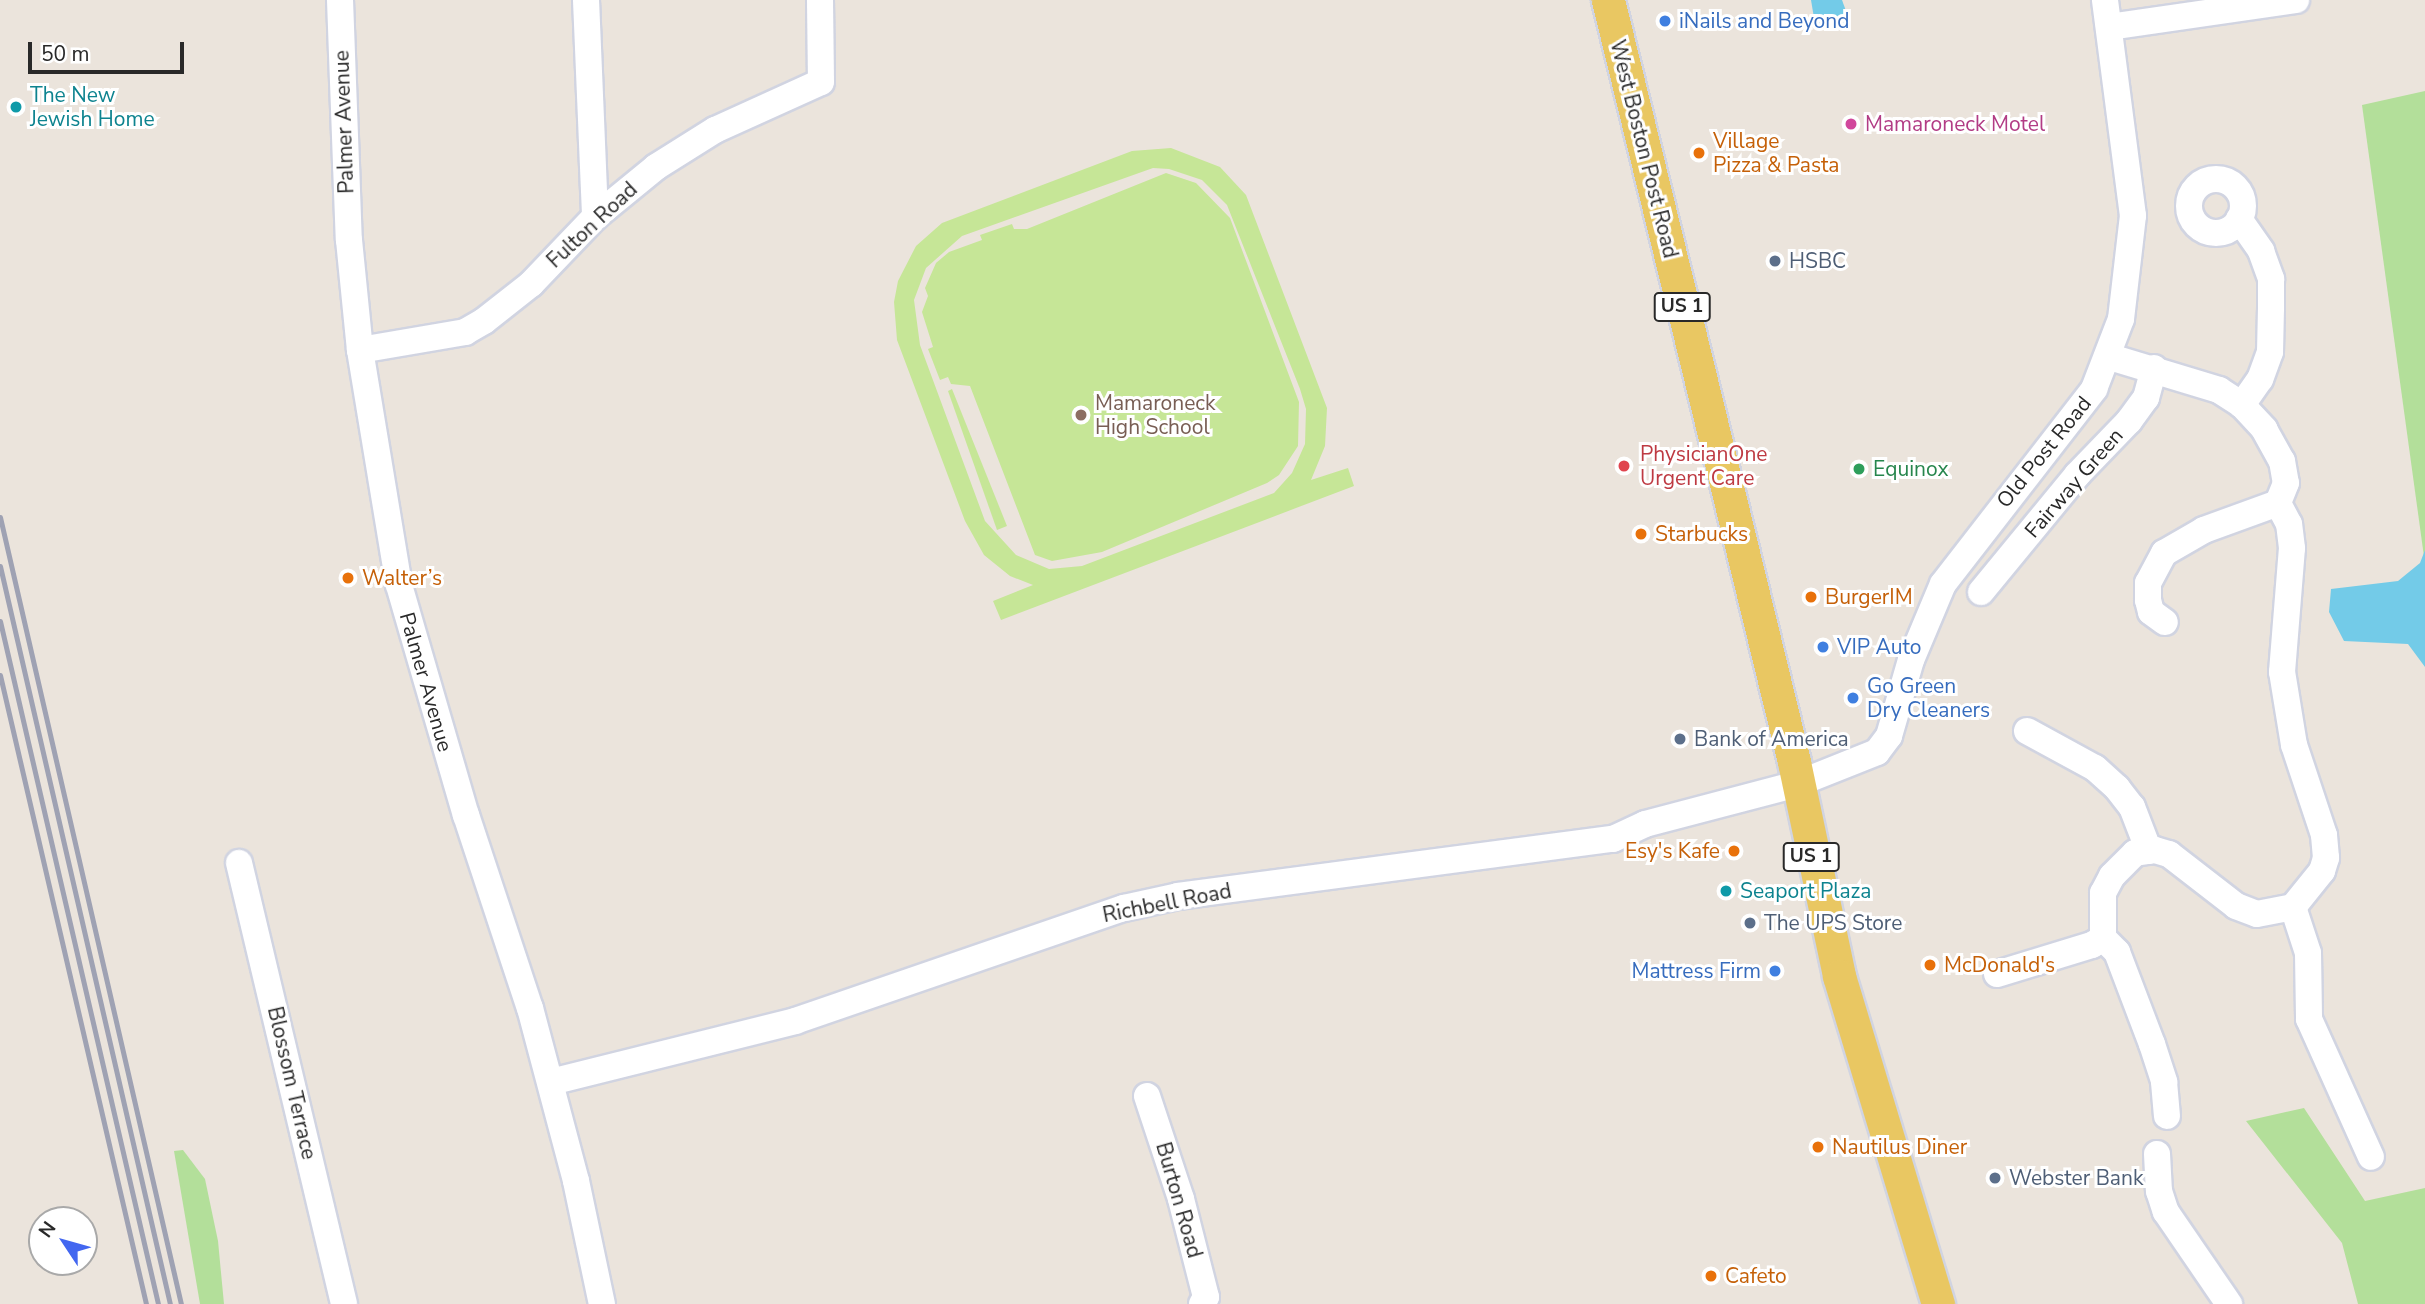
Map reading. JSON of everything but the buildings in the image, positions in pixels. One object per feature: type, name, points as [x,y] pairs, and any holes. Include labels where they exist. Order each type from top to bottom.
[{"type":"main road","name":"West Boston Post Road","points":[[1608,0],[1797,784],[1839,976],[1859,1033],[1938,1304]]},
{"type":"street","name":"Palmer Avenue","points":[[340,0],[349,240],[360,350],[386,518],[412,635],[551,1082],[602,1304]]},
{"type":"street","points":[[586,0],[595,217]]},
{"type":"street","name":"Fulton Road","points":[[360,350],[474,326],[531,284],[595,217],[656,166],[715,130],[821,82],[820,0]]},
{"type":"street","name":"Old Post Road","points":[[1797,784],[1858,763],[1877,752],[1889,736],[1910,660],[1943,584],[2076,414],[2110,357],[2121,319],[2133,216],[2105,0]]},
{"type":"street","points":[[2109,27],[2296,0]]},
{"type":"street","points":[[2239,219],[2261,251],[2270,279],[2271,308],[2270,352],[2260,379],[2242,405]]},
{"type":"street","points":[[2110,357],[2154,368],[2219,390],[2242,405],[2264,429],[2282,461],[2286,483],[2278,503],[2204,530],[2164,553],[2148,583],[2148,600],[2151,612],[2165,622]]},
{"type":"street","name":"Fairway Green","points":[[1982,592],[2077,475],[2129,421],[2146,398],[2154,368]]},
{"type":"street","points":[[2167,1116],[2164,1082],[2152,1044],[2117,952],[2103,938],[2103,893],[2112,876],[2135,853],[2149,851],[2169,854],[2246,910],[2278,913],[2293,907],[2308,892],[2326,858],[2324,835],[2288,724],[2282,672],[2291,547],[2289,524],[2278,503]]},
{"type":"street","points":[[2027,731],[2095,768],[2117,788],[2132,807],[2149,851]]},
{"type":"street","name":"Richbell Road","points":[[551,1082],[795,1021],[1124,908],[1178,896],[1613,839],[1645,824],[1797,784]]},
{"type":"street","name":"Blossom Terrace","points":[[239,863],[344,1304]]},
{"type":"street","points":[[2293,907],[2308,953],[2309,1019],[2371,1157]]},
{"type":"street","points":[[1997,974],[2092,945],[2103,938]]},
{"type":"street","name":"Burton Road","points":[[1147,1096],[1181,1199],[1206,1297],[1202,1304]]},
{"type":"street","points":[[2157,1154],[2159,1191],[2166,1212],[2229,1304]]},
{"type":"green space","points":[[2425,91],[2425,564],[2362,105]]},
{"type":"green space","points":[[1171,148],[1220,167],[1246,195],[1327,408],[1325,446],[1311,480],[1348,468],[1354,486],[1001,620],[993,601],[1033,585],[1010,576],[984,555],[965,521],[897,340],[894,302],[898,281],[916,246],[942,223],[1132,151]],"holes":[[[1153,168],[1169,169],[1202,180],[1227,205],[1300,389],[1306,409],[1305,444],[1292,473],[1274,493],[1082,566],[1049,569],[1016,555],[985,521],[920,345],[914,300],[926,268],[962,236]]]},
{"type":"green space","points":[[1166,173],[1196,183],[1230,218],[1299,402],[1298,446],[1279,475],[1267,483],[1102,552],[1052,561],[1035,555],[970,386],[951,384],[948,377],[940,380],[928,349],[933,347],[922,312],[928,296],[925,288],[936,263],[949,252],[982,240],[980,235],[1012,224],[1014,229],[1027,229]]},
{"type":"green space","points":[[952,389],[1007,526],[997,530],[948,391]]},
{"type":"green space","points":[[2304,1108],[2365,1201],[2425,1188],[2425,1304],[2358,1304],[2342,1243],[2246,1121]]},
{"type":"green space","points":[[183,1150],[205,1179],[218,1241],[224,1304],[200,1304],[174,1151]]},
{"type":"water","points":[[1811,0],[1842,0],[1850,22],[1816,30]]},
{"type":"water","points":[[2425,550],[2425,667],[2408,644],[2344,641],[2329,612],[2331,589],[2398,581],[2420,563]]},
{"type":"railway","points":[[0,517],[181,1304]]},
{"type":"railway","points":[[0,566],[170,1304]]},
{"type":"railway","points":[[0,621],[158,1304]]},
{"type":"railway","points":[[0,675],[146,1304]]},
{"type":"place","name":"iNails and Beyond","points":[[1665,21]]},
{"type":"place","name":"The New Jewish Home","points":[[16,107]]},
{"type":"place","name":"Mamaroneck Motel","points":[[1851,124]]},
{"type":"place","name":"Village Pizza & Pasta","points":[[1699,153]]},
{"type":"place","name":"HSBC","points":[[1775,261]]},
{"type":"place","name":"Mamaroneck High School","points":[[1081,415]]},
{"type":"place","name":"PhysicianOne Urgent Care","points":[[1624,466]]},
{"type":"place","name":"Equinox","points":[[1859,469]]},
{"type":"place","name":"Starbucks","points":[[1641,534]]},
{"type":"place","name":"Walter’s","points":[[348,578]]},
{"type":"place","name":"BurgerIM","points":[[1811,597]]},
{"type":"place","name":"VIP Auto","points":[[1823,647]]},
{"type":"place","name":"Go Green Dry Cleaners","points":[[1853,698]]},
{"type":"place","name":"Bank of America","points":[[1680,739]]},
{"type":"place","name":"Esy's Kafe","points":[[1734,851]]},
{"type":"place","name":"Seaport Plaza","points":[[1726,891]]},
{"type":"place","name":"The UPS Store","points":[[1750,923]]},
{"type":"place","name":"McDonald's","points":[[1930,965]]},
{"type":"place","name":"Mattress Firm","points":[[1775,971]]},
{"type":"place","name":"Nautilus Diner","points":[[1818,1147]]},
{"type":"place","name":"Webster Bank","points":[[1995,1178]]},
{"type":"place","name":"Cafeto","points":[[1711,1276]]}]
